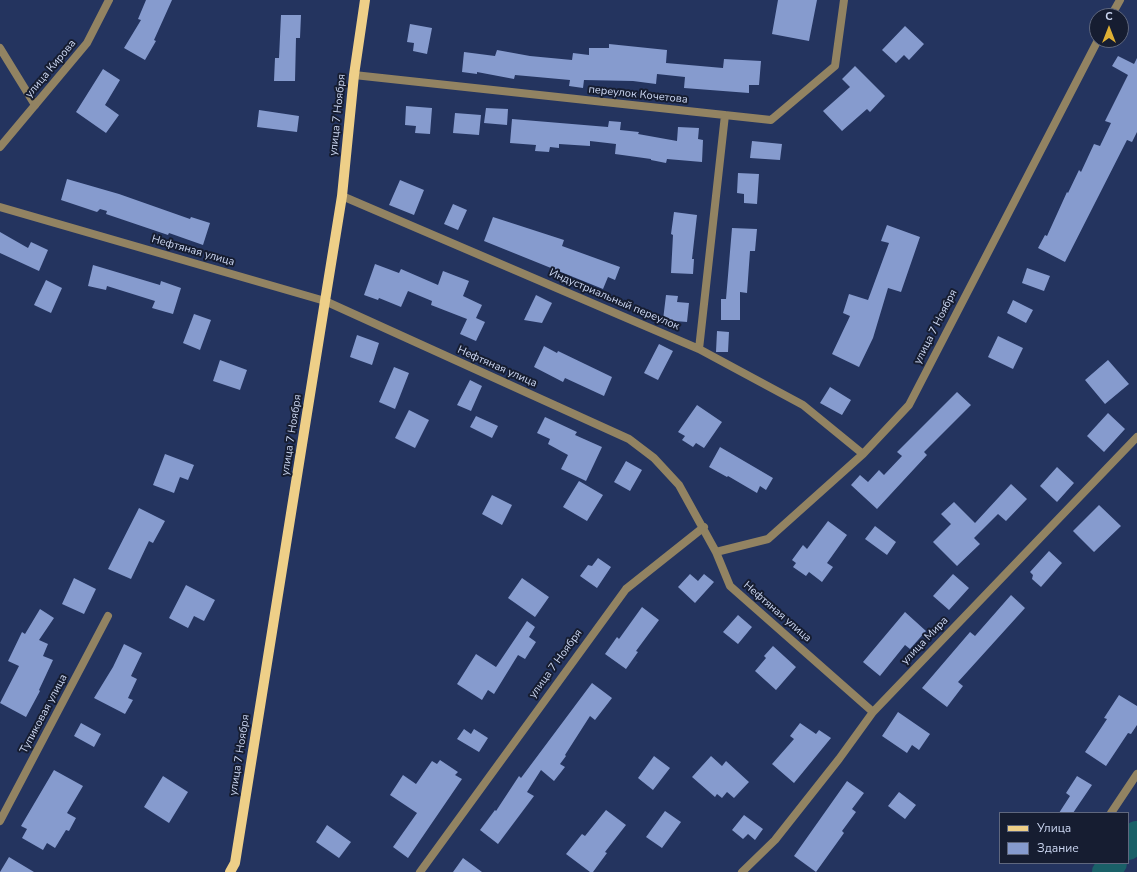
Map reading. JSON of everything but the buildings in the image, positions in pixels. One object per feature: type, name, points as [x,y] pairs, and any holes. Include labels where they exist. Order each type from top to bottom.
[{"type":"main road","name":"улица 7 Ноября","points":[[230,872],[235,863],[342,196],[354,75],[365,0]]},
{"type":"street","name":"улица Кирова","points":[[0,147],[87,43],[109,0]]},
{"type":"street","name":"переулок Кочетова","points":[[354,75],[771,120],[835,66],[844,0]]},
{"type":"street","points":[[0,48],[35,105]]},
{"type":"street","name":"улица 7 Ноября","points":[[716,552],[768,539],[862,454],[909,405],[1094,48]]},
{"type":"street","points":[[699,348],[725,115]]},
{"type":"street","name":"Индустриальный переулок","points":[[342,196],[699,348],[803,405],[862,454]]},
{"type":"street","name":"Нефтяная улица","points":[[0,207],[325,301],[629,439],[654,458],[679,485],[704,527],[730,586],[873,712]]},
{"type":"street","name":"улица Мира","points":[[742,872],[775,840],[839,759],[873,712],[1137,437]]},
{"type":"street","name":"улица 7 Ноября","points":[[420,872],[626,589],[704,527]]},
{"type":"street","name":"Тупиковая улица","points":[[0,821],[108,616]]},
{"type":"street","points":[[1112,812],[1137,774]]},
{"type":"waterway","points":[[1129,845],[1137,835]]},
{"type":"waterway","points":[[1106,872],[1112,864]]}]
